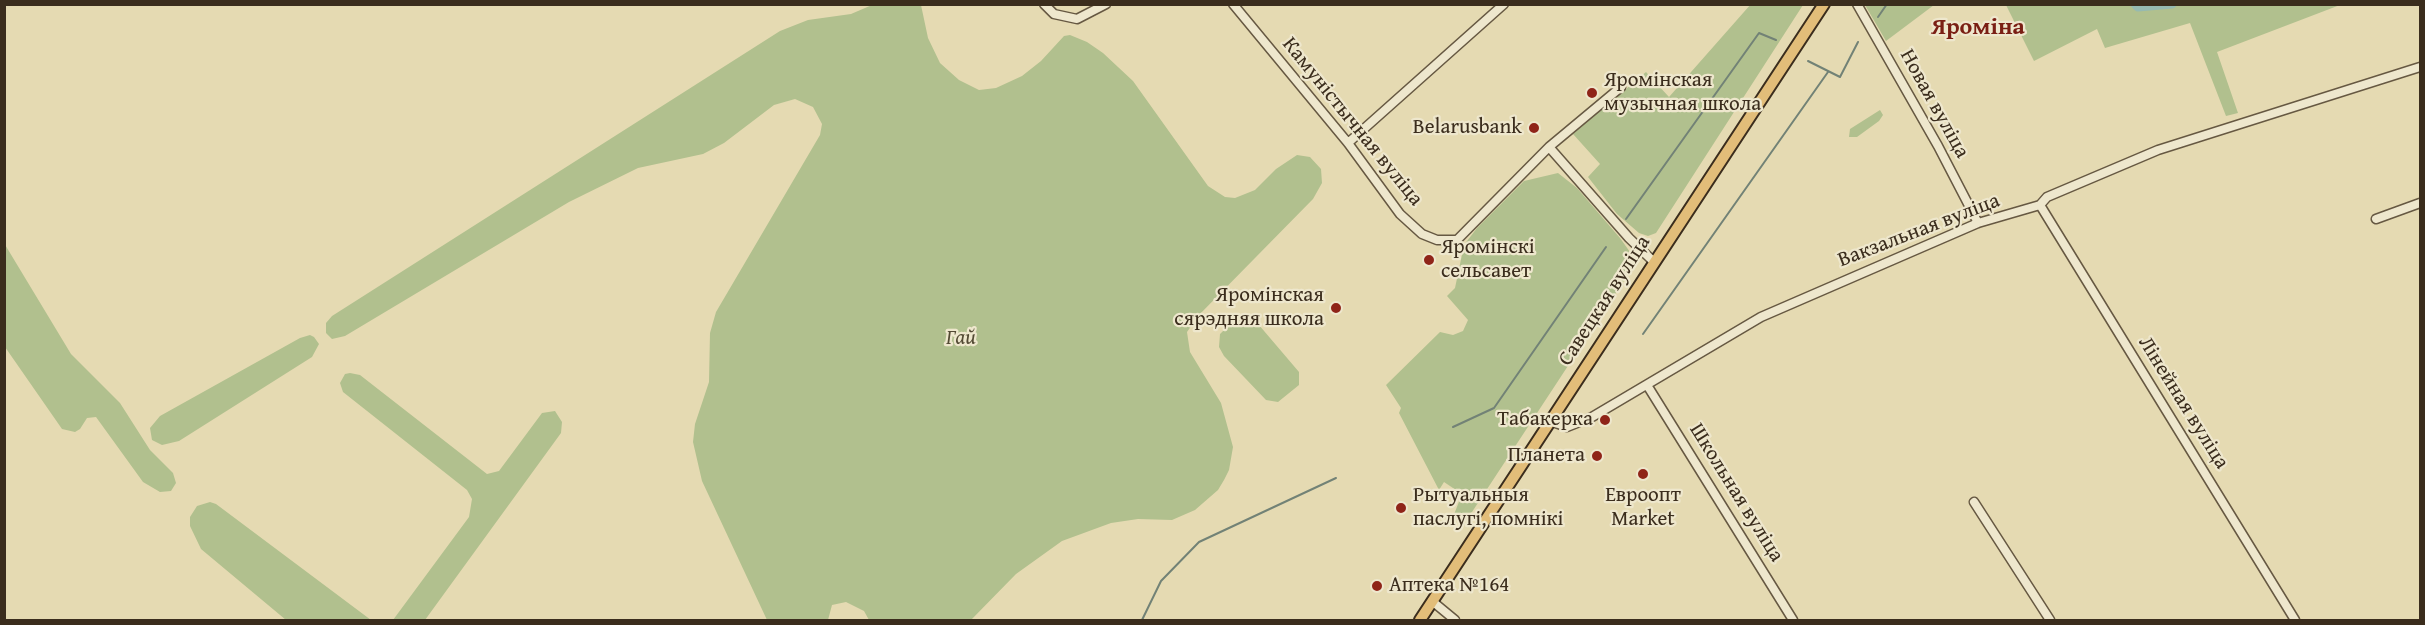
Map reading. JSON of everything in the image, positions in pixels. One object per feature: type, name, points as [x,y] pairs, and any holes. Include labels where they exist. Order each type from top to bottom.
[{"type":"main road","name":"Савецкая вуліца","points":[[1420,621],[1824,4]]},
{"type":"street","points":[[1044,4],[1054,14],[1077,19],[1106,4]]},
{"type":"street","name":"Камуністычная вуліца","points":[[1233,4],[1348,143],[1400,214],[1422,234],[1437,240],[1457,240],[1549,147],[1621,87]]},
{"type":"street","points":[[1348,143],[1503,4]]},
{"type":"street","name":"Новая вуліца","points":[[1857,4],[1932,135],[1978,223]]},
{"type":"street","name":"Вакзальная вуліца","points":[[1550,421],[1568,428],[1592,417],[1647,386],[1727,335],[1796,300],[1978,223],[2040,205],[2047,197],[2158,150],[2421,67]]},
{"type":"street","points":[[1549,147],[1629,238],[1654,262]]},
{"type":"street","points":[[2376,219],[2421,203]]},
{"type":"street","name":"Лінейная вуліца","points":[[2040,205],[2295,621]]},
{"type":"street","name":"Школьная вуліца","points":[[1647,386],[1793,621]]},
{"type":"street","points":[[1974,502],[2050,621]]},
{"type":"street","points":[[1432,602],[1455,621]]},
{"type":"green space","points":[[1751,4],[1803,5],[1656,233],[1648,236],[1639,233],[1617,214],[1588,177],[1600,164],[1573,134],[1646,72],[1669,97]]},
{"type":"green space","name":"Гай","points":[[872,5],[921,5],[928,38],[940,63],[959,80],[979,90],[996,88],[1022,76],[1041,61],[1064,36],[1070,35],[1087,42],[1103,53],[1133,81],[1208,186],[1225,197],[1235,198],[1255,190],[1276,169],[1297,155],[1310,157],[1321,169],[1322,183],[1313,199],[1198,316],[1187,332],[1190,352],[1221,403],[1233,447],[1229,470],[1218,490],[1195,510],[1172,520],[1138,519],[1111,523],[1062,541],[1016,574],[971,620],[869,620],[864,611],[846,602],[832,605],[828,620],[767,620],[702,481],[693,442],[695,424],[709,382],[710,333],[716,312],[820,135],[822,124],[813,107],[795,99],[774,105],[724,143],[703,154],[638,168],[569,202],[345,336],[332,339],[326,333],[326,323],[332,316],[780,31],[808,20],[851,14]]},
{"type":"green space","points":[[1865,5],[1934,5],[1886,41]]},
{"type":"green space","points":[[2006,5],[2340,5],[2217,52],[2238,113],[2226,116],[2190,23],[2105,48],[2097,29],[2034,61]]},
{"type":"green space","points":[[1880,110],[1883,115],[1879,121],[1857,137],[1849,137],[1850,129]]},
{"type":"green space","points":[[1558,173],[1577,188],[1620,238],[1630,252],[1632,264],[1629,273],[1472,512],[1463,518],[1453,517],[1462,494],[1444,482],[1439,490],[1399,413],[1401,408],[1386,385],[1440,332],[1453,335],[1463,331],[1468,320],[1447,296],[1455,288],[1464,245],[1477,228],[1524,181]]},
{"type":"green space","points":[[4,243],[71,354],[120,403],[150,450],[173,473],[176,483],[171,491],[160,492],[143,482],[96,417],[87,418],[80,429],[75,432],[62,429],[5,347]]},
{"type":"green space","points":[[1246,315],[1253,318],[1299,372],[1299,385],[1278,402],[1266,400],[1224,356],[1219,347],[1220,334],[1234,320]]},
{"type":"green space","points":[[310,335],[319,344],[312,357],[179,441],[162,445],[152,440],[150,428],[160,416],[300,338]]},
{"type":"green space","points":[[345,374],[360,375],[487,474],[499,471],[542,413],[555,411],[562,422],[561,433],[425,620],[393,620],[469,517],[472,499],[467,490],[343,392],[340,383]]},
{"type":"green space","points":[[210,502],[216,504],[371,620],[286,620],[201,549],[190,526],[190,517],[197,506]]},
{"type":"waterway","points":[[1878,17],[1887,4]]},
{"type":"waterway","points":[[2135,4],[2138,7],[2172,4]]},
{"type":"waterway","points":[[1626,219],[1759,33],[1776,40]]},
{"type":"waterway","points":[[1808,61],[1840,77],[1858,42]]},
{"type":"waterway","points":[[1643,334],[1828,72]]},
{"type":"waterway","points":[[1453,427],[1494,408],[1606,247]]},
{"type":"waterway","points":[[1142,620],[1161,581],[1199,542],[1336,478]]},
{"type":"place","name":"Яромінская музычная школа","points":[[1592,93]]},
{"type":"place","name":"Belarusbank","points":[[1534,128]]},
{"type":"place","name":"Яромінскі сельсавет","points":[[1429,260]]},
{"type":"place","name":"Яромінская сярэдняя школа","points":[[1336,308]]},
{"type":"place","name":"Табакерка","points":[[1605,420]]},
{"type":"place","name":"Планета","points":[[1597,456]]},
{"type":"place","name":"Евроопт Market","points":[[1643,474]]},
{"type":"place","name":"Рытуальныя паслугі, помнікі","points":[[1401,508]]},
{"type":"place","name":"Аптека №164","points":[[1377,586]]},
{"type":"district","name":"Яроміна","points":[[1978,28]]}]
